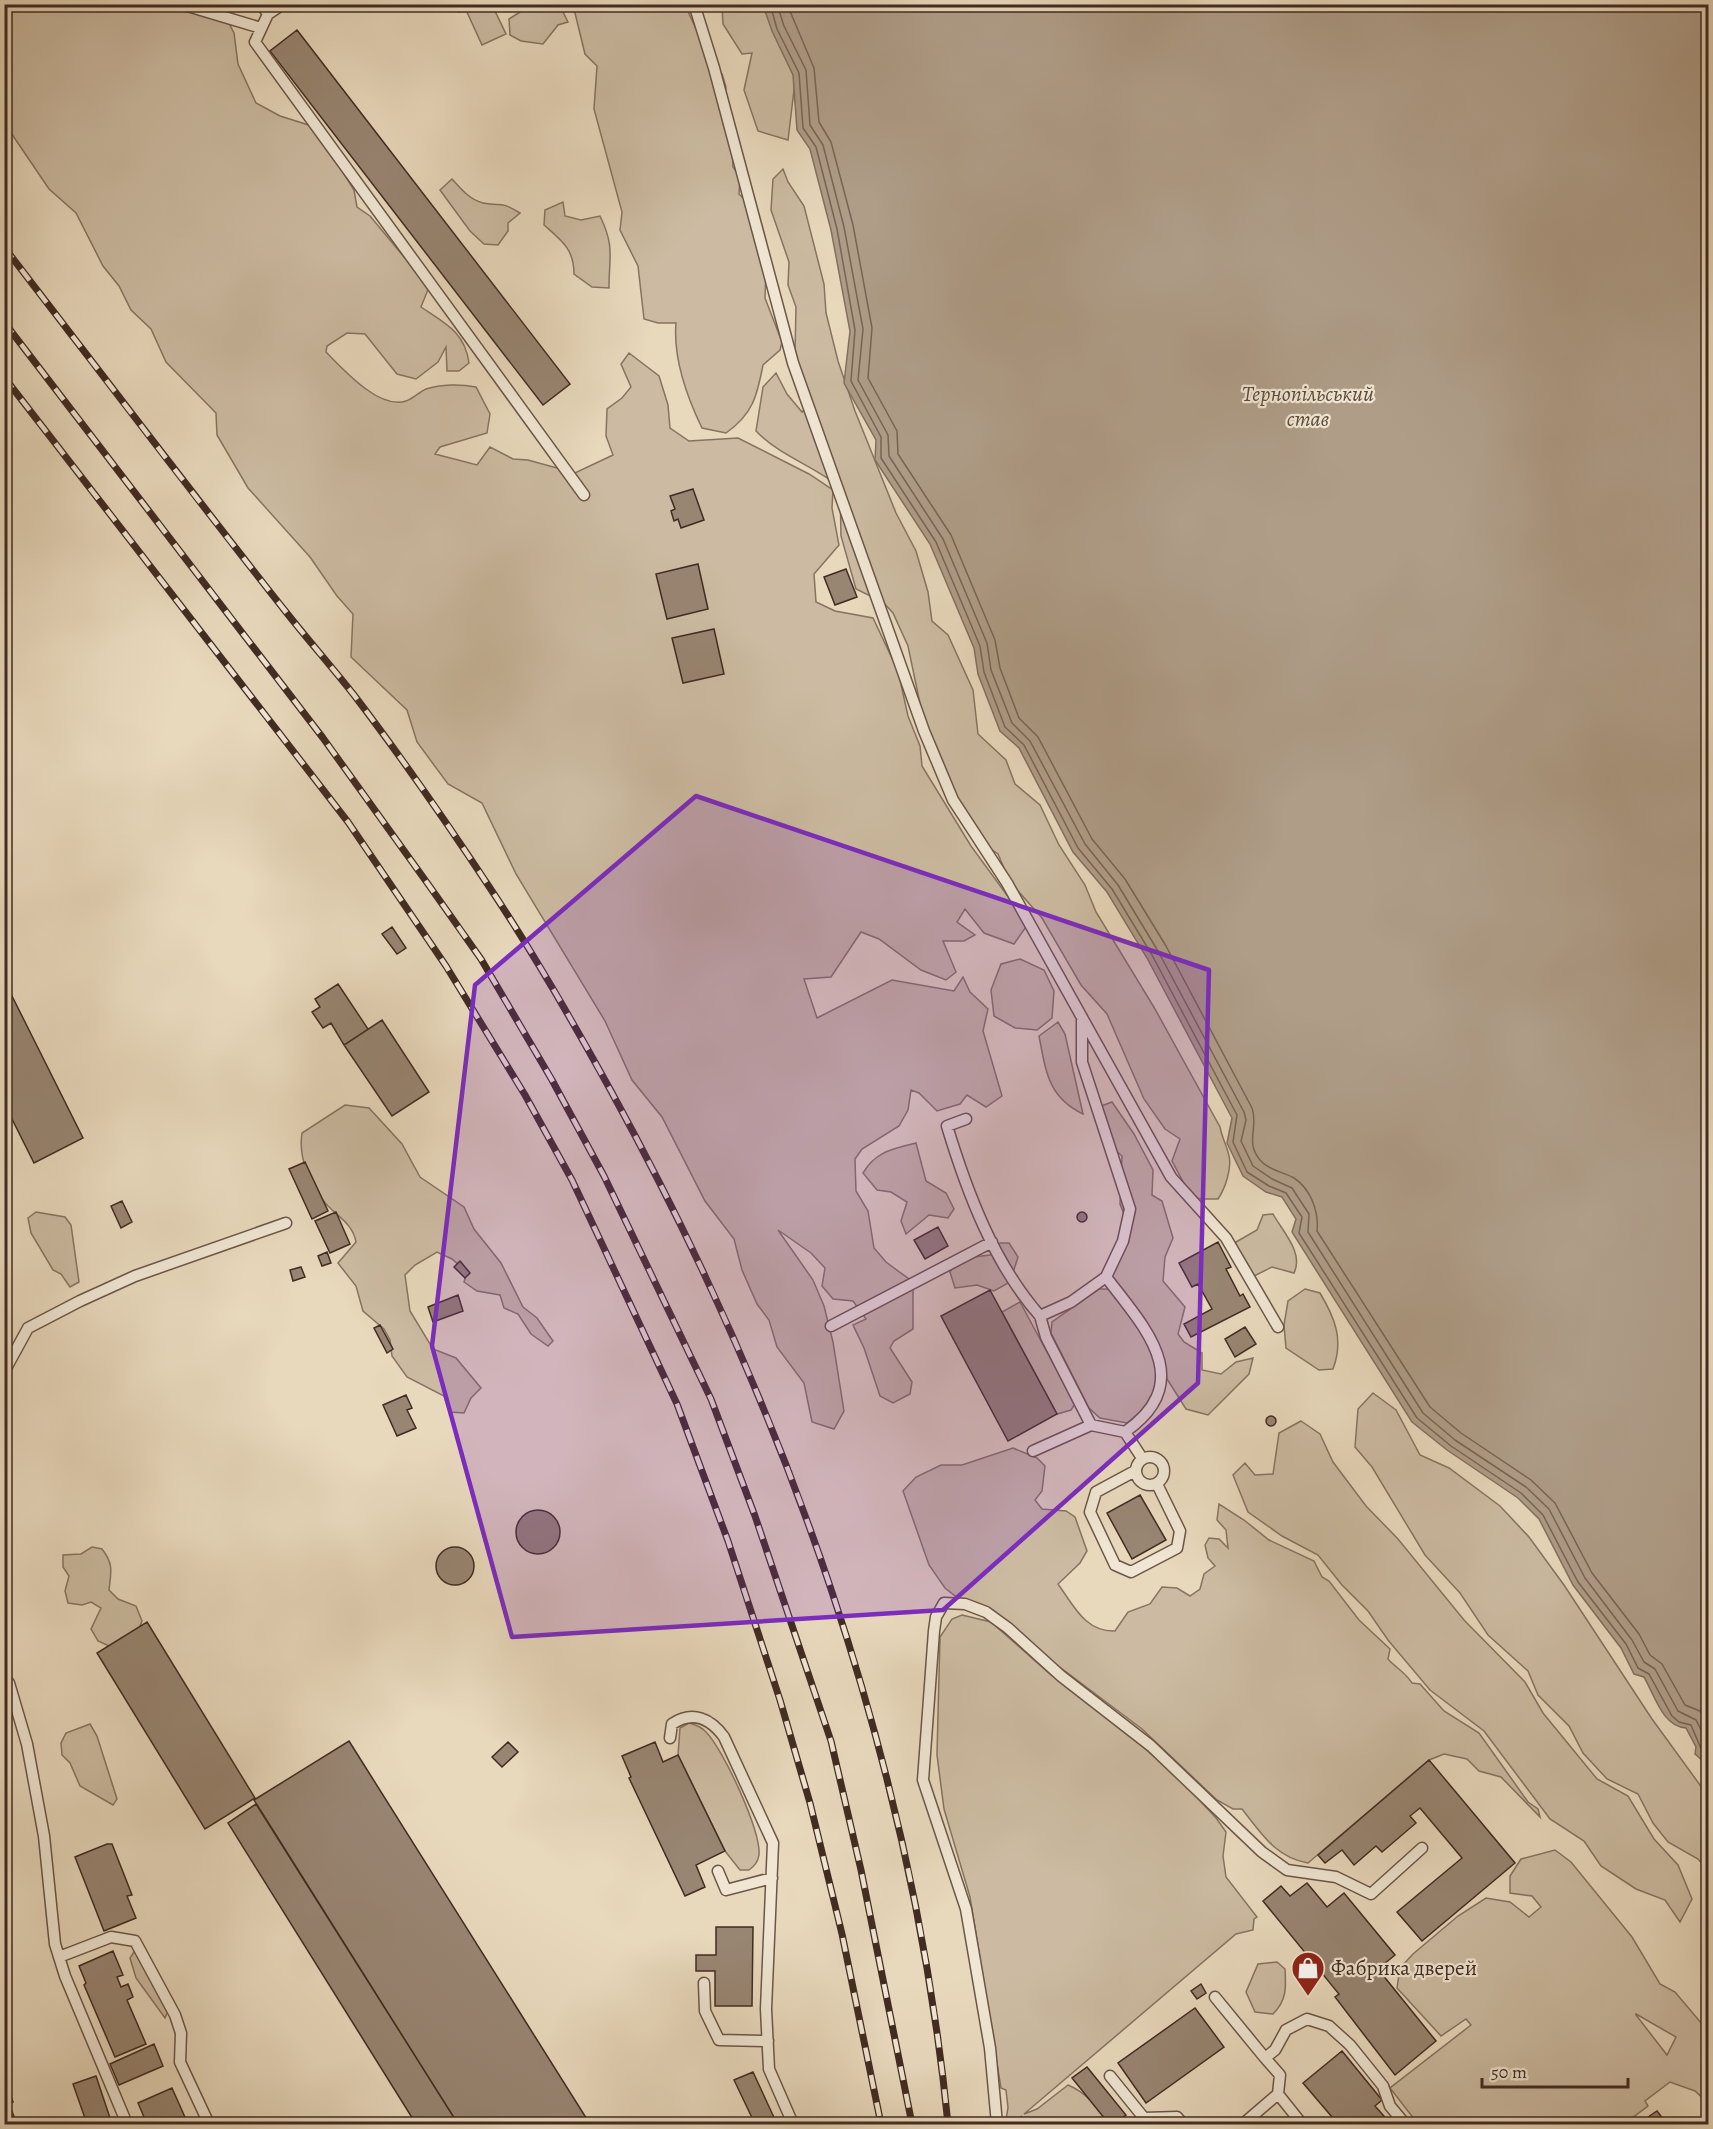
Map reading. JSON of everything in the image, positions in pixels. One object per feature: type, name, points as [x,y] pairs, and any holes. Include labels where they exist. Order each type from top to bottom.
[{"type":"lane","points":[[181,4],[261,28]]},
{"type":"lane","points":[[283,4],[264,9],[261,28],[255,42],[584,495]]},
{"type":"lane","points":[[694,4],[717,79],[793,363],[924,731],[953,800],[1007,883],[1172,1177],[1226,1238],[1278,1327]]},
{"type":"lane","points":[[1040,1316],[1071,1302],[1106,1276],[1123,1241],[1130,1209],[1082,1062],[1082,1019]]},
{"type":"lane","points":[[966,1119],[947,1126],[992,1242],[1023,1297],[1040,1316],[1046,1337],[1091,1425]]},
{"type":"lane","points":[[4,1372],[28,1328],[135,1276],[286,1223]]},
{"type":"lane","points":[[831,1326],[992,1242]]},
{"type":"lane","points":[[1106,1276],[1152,1338],[1162,1371],[1158,1395],[1143,1420],[1125,1432]]},
{"type":"lane","points":[[1033,1451],[1091,1425],[1125,1432],[1142,1458]]},
{"type":"lane","points":[[1153,1457],[1162,1464],[1164,1475],[1157,1484],[1146,1486],[1137,1479],[1136,1471],[1142,1458],[1153,1457]]},
{"type":"lane","points":[[1136,1471],[1096,1492],[1090,1512],[1115,1565],[1131,1572],[1178,1548],[1180,1531],[1157,1484]]},
{"type":"lane","points":[[998,2124],[990,2048],[966,1909],[923,1780],[934,1631],[936,1617],[944,1603],[965,1604],[986,1612],[1008,1628],[1061,1676],[1151,1746],[1262,1852],[1287,1870],[1336,1877],[1371,1894],[1422,1848]]},
{"type":"lane","points":[[4,1678],[9,1683],[27,1744],[44,1836],[55,1944],[127,2124]]},
{"type":"lane","points":[[670,1738],[672,1724],[681,1718],[699,1717],[714,1724],[724,1737],[773,1843],[766,2009],[769,2069],[793,2124]]},
{"type":"lane","points":[[718,1871],[726,1890],[772,1878]]},
{"type":"lane","points":[[59,1957],[111,1937],[135,1941],[175,2015],[181,2033],[180,2062],[208,2124]]},
{"type":"lane","points":[[704,1983],[705,2011],[719,2040],[768,2041]]},
{"type":"lane","points":[[1215,1997],[1280,2075],[1278,2094],[1243,2124]]},
{"type":"lane","points":[[1266,2058],[1275,2050],[1286,2030],[1307,2019],[1329,2026],[1350,2045],[1383,2086],[1390,2106],[1405,2124]]},
{"type":"lane","points":[[1110,2076],[1144,2118],[1177,2117],[1183,2124]]},
{"type":"lane","points":[[1278,2094],[1302,2124]]},
{"type":"highlighted area","points":[[696,796],[1209,970],[1198,1383],[943,1610],[512,1637],[432,1346],[475,985]]},
{"type":"shaded area","points":[[559,4],[568,22],[558,25],[543,44],[521,41],[510,35],[509,19],[531,5]]},
{"type":"shaded area","points":[[4,5],[220,6],[234,33],[238,64],[256,103],[280,116],[315,127],[354,190],[357,207],[370,216],[429,287],[421,307],[452,329],[463,343],[469,363],[459,371],[447,371],[446,347],[438,362],[416,379],[397,374],[365,334],[347,333],[327,346],[326,352],[352,377],[373,394],[385,400],[406,401],[426,389],[438,386],[476,387],[490,414],[487,433],[440,447],[435,454],[477,465],[490,447],[513,459],[528,460],[575,473],[613,455],[606,436],[607,409],[622,398],[631,387],[621,364],[629,353],[659,376],[668,405],[670,428],[689,441],[738,438],[809,474],[833,490],[832,508],[839,545],[814,574],[816,602],[835,611],[873,618],[898,671],[908,716],[920,746],[922,766],[971,846],[1028,924],[1014,944],[984,933],[965,909],[957,922],[975,935],[964,941],[943,941],[956,972],[946,980],[921,970],[879,939],[861,932],[831,977],[804,979],[817,1018],[892,980],[954,991],[963,977],[970,992],[988,1009],[983,1031],[1002,1096],[986,1107],[967,1095],[960,1104],[937,1111],[919,1093],[911,1090],[908,1110],[899,1126],[862,1149],[855,1159],[856,1191],[868,1211],[874,1248],[886,1262],[913,1282],[913,1329],[894,1341],[890,1348],[912,1382],[910,1394],[893,1403],[880,1396],[864,1348],[853,1325],[866,1319],[853,1301],[833,1299],[822,1286],[825,1268],[811,1253],[778,1230],[813,1280],[824,1306],[833,1342],[844,1411],[834,1429],[812,1422],[804,1383],[777,1347],[769,1320],[757,1304],[742,1270],[734,1239],[705,1201],[662,1117],[632,1080],[605,1021],[516,874],[482,803],[448,784],[417,742],[407,710],[351,657],[353,614],[337,596],[310,557],[248,488],[217,435],[216,413],[166,362],[151,329],[131,310],[119,286],[103,266],[76,213],[49,189],[5,124]]},
{"type":"shaded area","points":[[438,5],[501,5],[500,10],[495,11],[506,34],[482,45],[466,10],[459,12]]},
{"type":"shaded area","points":[[573,5],[685,5],[702,42],[706,58],[722,74],[726,87],[723,124],[732,147],[733,167],[740,177],[739,194],[748,203],[766,271],[765,298],[782,342],[780,350],[763,365],[756,395],[748,411],[726,433],[702,428],[696,416],[679,363],[676,323],[658,323],[644,319],[638,266],[620,230],[622,212],[594,109],[597,66],[585,54]]},
{"type":"shaded area","points":[[722,5],[775,5],[797,65],[788,140],[758,131],[744,90],[752,53],[742,54],[723,24]]},
{"type":"shaded area","points":[[783,169],[788,182],[804,206],[824,284],[826,313],[838,361],[855,411],[896,513],[916,551],[928,592],[932,621],[948,635],[973,690],[978,734],[1006,760],[1015,784],[1040,805],[1059,845],[1085,885],[1096,912],[1155,1009],[1220,1127],[1230,1166],[1218,1199],[1199,1199],[1187,1189],[1172,1161],[1180,1139],[1165,1129],[1144,1099],[1107,1014],[1081,985],[1042,918],[1010,882],[998,854],[976,839],[924,723],[908,646],[893,613],[883,602],[856,589],[841,536],[840,487],[775,447],[756,431],[763,387],[776,373],[787,394],[802,412],[811,402],[795,353],[796,307],[788,285],[789,262],[771,210],[773,179]]},
{"type":"shaded area","points":[[452,179],[474,199],[483,203],[504,205],[520,213],[508,223],[508,231],[498,245],[484,244],[470,231],[440,190]]},
{"type":"shaded area","points":[[563,202],[565,216],[581,220],[600,216],[609,244],[609,288],[592,287],[574,274],[572,258],[566,246],[544,225],[545,210]]},
{"type":"shaded area","points":[[1020,959],[1044,970],[1054,991],[1052,1018],[1037,1030],[1015,1028],[994,1016],[991,990],[1001,964]]},
{"type":"shaded area","points":[[1058,1022],[1065,1034],[1083,1114],[1062,1100],[1050,1082],[1044,1061],[1039,1036]]},
{"type":"shaded area","points":[[1112,1102],[1134,1134],[1153,1170],[1152,1195],[1162,1201],[1173,1238],[1165,1257],[1163,1281],[1185,1307],[1178,1334],[1184,1342],[1202,1353],[1202,1370],[1221,1374],[1236,1362],[1253,1358],[1249,1374],[1208,1415],[1186,1409],[1155,1360],[1155,1390],[1143,1410],[1127,1423],[1100,1418],[1089,1408],[1051,1333],[1052,1322],[1099,1289],[1107,1289],[1112,1270],[1130,1229],[1120,1204],[1122,1156],[1103,1139],[1096,1108]]},
{"type":"shaded area","points":[[345,1105],[369,1108],[402,1144],[420,1177],[464,1207],[474,1229],[501,1263],[523,1307],[537,1318],[553,1341],[548,1346],[531,1334],[518,1314],[504,1308],[500,1295],[477,1291],[464,1282],[467,1272],[452,1259],[437,1252],[415,1265],[405,1275],[410,1311],[433,1349],[456,1358],[481,1388],[471,1398],[464,1413],[449,1412],[444,1396],[407,1377],[392,1356],[390,1340],[384,1329],[363,1311],[356,1286],[338,1263],[356,1242],[349,1226],[328,1206],[311,1181],[304,1162],[301,1143],[302,1133]]},
{"type":"shaded area","points":[[916,1143],[926,1181],[946,1193],[954,1209],[948,1218],[929,1215],[906,1234],[901,1221],[907,1202],[891,1192],[877,1190],[863,1173],[879,1155]]},
{"type":"shaded area","points":[[36,1212],[65,1217],[71,1225],[79,1282],[70,1287],[61,1274],[53,1270],[31,1233],[28,1218]]},
{"type":"shaded area","points":[[1273,1214],[1294,1250],[1296,1265],[1294,1273],[1272,1267],[1254,1276],[1235,1261],[1236,1242],[1257,1230],[1263,1215]]},
{"type":"shaded area","points":[[1000,1243],[1009,1243],[1018,1257],[1010,1282],[994,1291],[977,1285],[955,1288],[950,1272],[958,1259],[990,1255]]},
{"type":"shaded area","points":[[1305,1289],[1320,1293],[1334,1320],[1338,1348],[1333,1369],[1319,1370],[1286,1348],[1284,1325],[1288,1301]]},
{"type":"shaded area","points":[[1020,1302],[1075,1404],[1071,1410],[1057,1414],[1002,1312]]},
{"type":"shaded area","points":[[1373,1393],[1396,1410],[1420,1455],[1449,1468],[1500,1506],[1529,1537],[1564,1585],[1652,1719],[1708,1796],[1708,1870],[1698,1859],[1668,1842],[1653,1823],[1638,1794],[1607,1779],[1583,1753],[1569,1726],[1538,1695],[1528,1671],[1488,1635],[1460,1593],[1425,1555],[1372,1467],[1355,1447],[1358,1409]]},
{"type":"shaded area","points":[[1301,1421],[1320,1434],[1333,1462],[1366,1506],[1398,1539],[1464,1620],[1525,1682],[1543,1713],[1597,1779],[1628,1796],[1654,1839],[1678,1865],[1692,1899],[1680,1922],[1665,1900],[1636,1889],[1601,1866],[1584,1841],[1550,1819],[1484,1731],[1430,1690],[1388,1640],[1368,1611],[1342,1585],[1318,1555],[1282,1536],[1248,1512],[1233,1475],[1245,1463],[1255,1475],[1273,1474],[1279,1433]]},
{"type":"shaded area","points":[[1013,1448],[1037,1458],[1045,1466],[1042,1491],[1035,1500],[1042,1509],[1066,1511],[1075,1517],[1087,1551],[1080,1563],[1058,1584],[1075,1609],[1088,1622],[1105,1630],[1115,1631],[1128,1612],[1150,1604],[1162,1587],[1177,1588],[1190,1596],[1200,1589],[1204,1574],[1215,1566],[1208,1558],[1205,1545],[1209,1538],[1219,1539],[1228,1548],[1226,1530],[1217,1520],[1219,1504],[1269,1540],[1314,1561],[1322,1577],[1329,1581],[1359,1620],[1390,1649],[1388,1659],[1412,1683],[1420,1684],[1444,1711],[1479,1733],[1528,1802],[1538,1809],[1540,1817],[1501,1777],[1479,1771],[1467,1759],[1444,1754],[1429,1760],[1308,1863],[1287,1856],[1278,1850],[1242,1809],[1233,1809],[1217,1800],[1142,1729],[1057,1665],[993,1610],[959,1599],[945,1588],[929,1565],[903,1491],[916,1477],[941,1465],[962,1465]]},
{"type":"shaded area","points":[[92,1547],[102,1549],[108,1559],[111,1568],[109,1590],[118,1599],[136,1606],[142,1621],[136,1636],[111,1647],[98,1641],[91,1629],[101,1608],[91,1602],[82,1605],[68,1603],[65,1591],[69,1576],[63,1567],[63,1555],[81,1554]]},
{"type":"shaded area","points":[[962,1615],[991,1622],[1051,1675],[1129,1735],[1178,1777],[1226,1832],[1223,1856],[1226,1877],[1257,1917],[1254,1919],[1253,1930],[1236,1934],[1024,2114],[1037,2109],[1068,2085],[1092,2102],[1110,2124],[1020,2124],[1021,2117],[1013,2124],[1005,2124],[1008,2108],[1006,2090],[1001,2088],[970,1897],[944,1809],[937,1755],[940,1637],[952,1619]]},
{"type":"shaded area","points":[[689,1723],[701,1728],[713,1740],[740,1790],[758,1843],[758,1860],[749,1870],[740,1870],[725,1851],[678,1755],[680,1728]]},
{"type":"shaded area","points":[[90,1724],[97,1736],[117,1799],[113,1805],[80,1786],[70,1763],[62,1755],[61,1743],[66,1733]]},
{"type":"shaded area","points":[[1555,1850],[1571,1862],[1632,1937],[1660,1984],[1675,1992],[1708,2031],[1708,2103],[1695,2091],[1670,2082],[1645,2101],[1648,2106],[1624,2124],[1418,2124],[1390,2088],[1471,2025],[1466,2019],[1441,2036],[1397,1988],[1400,1968],[1458,1916],[1486,1898],[1510,1902],[1529,1917],[1541,1907],[1532,1896],[1510,1893],[1510,1876],[1521,1859]],"holes":[[[1636,2014],[1676,2037],[1667,2055]]]},
{"type":"shaded area","points":[[137,1947],[154,1966],[165,1988],[171,2004],[165,2018],[136,1978],[130,1958]]},
{"type":"shaded area","points":[[1277,1962],[1285,1969],[1285,1988],[1281,2004],[1273,2014],[1255,2012],[1246,1992],[1258,1964]]},
{"type":"water","name":"Тернопільський став","points":[[763,5],[1708,5],[1708,1777],[1704,1772],[1703,1761],[1695,1754],[1696,1747],[1686,1728],[1671,1722],[1660,1709],[1644,1677],[1634,1674],[1621,1648],[1573,1585],[1539,1519],[1518,1498],[1447,1450],[1412,1422],[1292,1232],[1296,1219],[1282,1197],[1266,1192],[1243,1176],[1227,1143],[1232,1118],[1147,958],[1107,892],[1073,852],[1019,748],[1000,731],[978,674],[974,648],[930,544],[875,460],[876,440],[844,383],[850,331],[831,230],[810,149],[797,130],[793,75],[772,31]]},
{"type":"building","points":[[512,4],[520,4],[522,8],[514,11]]},
{"type":"building","points":[[297,30],[570,384],[543,405],[270,51]]},
{"type":"building","points":[[693,489],[704,520],[681,528],[678,519],[674,521],[671,511],[675,509],[670,496]]},
{"type":"building","points":[[698,564],[708,609],[667,619],[656,574]]},
{"type":"building","points":[[846,569],[857,597],[835,605],[824,577]]},
{"type":"building","points":[[714,629],[724,674],[683,683],[672,638]]},
{"type":"building","points":[[392,927],[406,948],[397,954],[382,934]]},
{"type":"building","points":[[4,980],[83,1138],[34,1163],[4,1103]]},
{"type":"building","points":[[338,984],[368,1029],[344,1045],[331,1023],[323,1028],[312,1012],[320,1007],[315,999]]},
{"type":"building","points":[[382,1020],[429,1092],[392,1116],[344,1045]]},
{"type":"building","points":[[305,1162],[328,1211],[312,1219],[289,1169]]},
{"type":"building","points":[[122,1201],[132,1222],[121,1228],[111,1206]]},
{"type":"building","points":[[336,1212],[350,1244],[330,1253],[315,1221]]},
{"type":"building","points":[[1082,1212],[1086,1213],[1086,1221],[1082,1222],[1078,1221],[1077,1217],[1078,1213]]},
{"type":"building","points":[[938,1227],[948,1246],[925,1259],[914,1240]]},
{"type":"building","points":[[1218,1242],[1231,1267],[1226,1269],[1240,1296],[1243,1294],[1250,1307],[1191,1337],[1184,1324],[1212,1309],[1198,1284],[1192,1287],[1179,1263]]},
{"type":"building","points":[[327,1252],[331,1263],[322,1266],[318,1256]]},
{"type":"building","points":[[460,1261],[470,1273],[465,1278],[454,1267]]},
{"type":"building","points":[[301,1267],[305,1277],[293,1281],[290,1270]]},
{"type":"building","points":[[990,1290],[1057,1414],[1008,1441],[941,1316]]},
{"type":"building","points":[[458,1295],[463,1311],[433,1322],[428,1307]]},
{"type":"building","points":[[380,1325],[393,1349],[387,1353],[374,1328]]},
{"type":"building","points":[[1245,1327],[1256,1344],[1235,1357],[1225,1339]]},
{"type":"building","points":[[406,1395],[412,1408],[407,1410],[416,1428],[397,1436],[383,1405]]},
{"type":"building","points":[[1271,1416],[1275,1417],[1275,1425],[1271,1426],[1267,1425],[1266,1421],[1267,1417]]},
{"type":"building","points":[[1140,1495],[1166,1540],[1132,1559],[1107,1513]]},
{"type":"building","points":[[538,1510],[547,1511],[554,1516],[559,1523],[559,1541],[554,1548],[547,1553],[538,1554],[529,1553],[522,1548],[517,1541],[516,1532],[517,1523],[522,1516],[529,1511]]},
{"type":"building","points":[[455,1547],[469,1552],[474,1566],[469,1580],[455,1585],[441,1580],[436,1566],[441,1552]]},
{"type":"building","points":[[147,1622],[255,1798],[205,1829],[97,1653]]},
{"type":"building","points":[[349,1741],[590,2124],[458,2124],[254,1800]]},
{"type":"building","points":[[508,1742],[518,1752],[502,1767],[492,1757]]},
{"type":"building","points":[[655,1742],[663,1762],[678,1755],[725,1851],[696,1865],[705,1887],[685,1896],[629,1778],[631,1777],[622,1756]]},
{"type":"building","points":[[1429,1760],[1515,1863],[1422,1941],[1397,1912],[1462,1858],[1420,1808],[1410,1816],[1416,1823],[1382,1852],[1376,1846],[1354,1865],[1342,1850],[1325,1863],[1318,1855]]},
{"type":"building","points":[[256,1804],[458,2124],[416,2124],[228,1823]]},
{"type":"building","points":[[112,1844],[132,1895],[127,1896],[136,1918],[104,1931],[75,1857]]},
{"type":"building","points":[[1307,1883],[1327,1907],[1344,1893],[1395,1955],[1378,1969],[1436,2041],[1395,2075],[1335,1997],[1339,1994],[1263,1901],[1281,1886],[1290,1896]]},
{"type":"building","points":[[716,1927],[753,1927],[752,2006],[715,2006],[715,1971],[696,1971],[696,1955],[716,1955]]},
{"type":"building","points":[[113,1951],[123,1975],[117,1977],[121,1987],[128,1984],[133,1997],[127,2000],[146,2044],[115,2057],[84,1985],[86,1983],[79,1966]]},
{"type":"building","points":[[1201,1984],[1206,1993],[1197,1999],[1191,1991]]},
{"type":"building","points":[[1195,2008],[1224,2047],[1146,2103],[1118,2063]]},
{"type":"building","points":[[154,2044],[163,2066],[119,2085],[110,2064]]},
{"type":"building","points":[[1342,2051],[1382,2100],[1375,2106],[1391,2124],[1338,2124],[1303,2083]]},
{"type":"building","points":[[1087,2067],[1126,2115],[1114,2124],[1109,2124],[1072,2078]]},
{"type":"building","points":[[753,2072],[777,2124],[755,2124],[734,2080]]},
{"type":"building","points":[[96,2076],[112,2124],[87,2124],[73,2084]]},
{"type":"building","points":[[4,2077],[13,2102],[4,2105]]},
{"type":"building","points":[[172,2088],[188,2124],[147,2124],[138,2103]]},
{"type":"building","points":[[9,2104],[17,2124],[4,2124],[4,2105]]},
{"type":"building","points":[[1657,2111],[1667,2124],[1638,2124]]},
{"type":"building","points":[[1267,2118],[1272,2124],[1259,2124]]},
{"type":"railway","points":[[4,247],[250,567],[354,695],[441,815],[553,988],[611,1091],[674,1212],[732,1336],[785,1462],[832,1591],[872,1722],[905,1854],[930,1988],[948,2124]]},
{"type":"railway","points":[[4,322],[323,738],[481,959],[552,1080],[604,1176],[711,1399],[755,1516],[831,1741],[861,1870],[912,2124]]},
{"type":"railway","points":[[4,377],[348,822],[446,966],[525,1095],[572,1180],[677,1404],[728,1541],[780,1700],[810,1803],[842,1934],[881,2124]]},
{"type":"place","name":"Фабрика дверей","points":[[1308,1997]]}]
